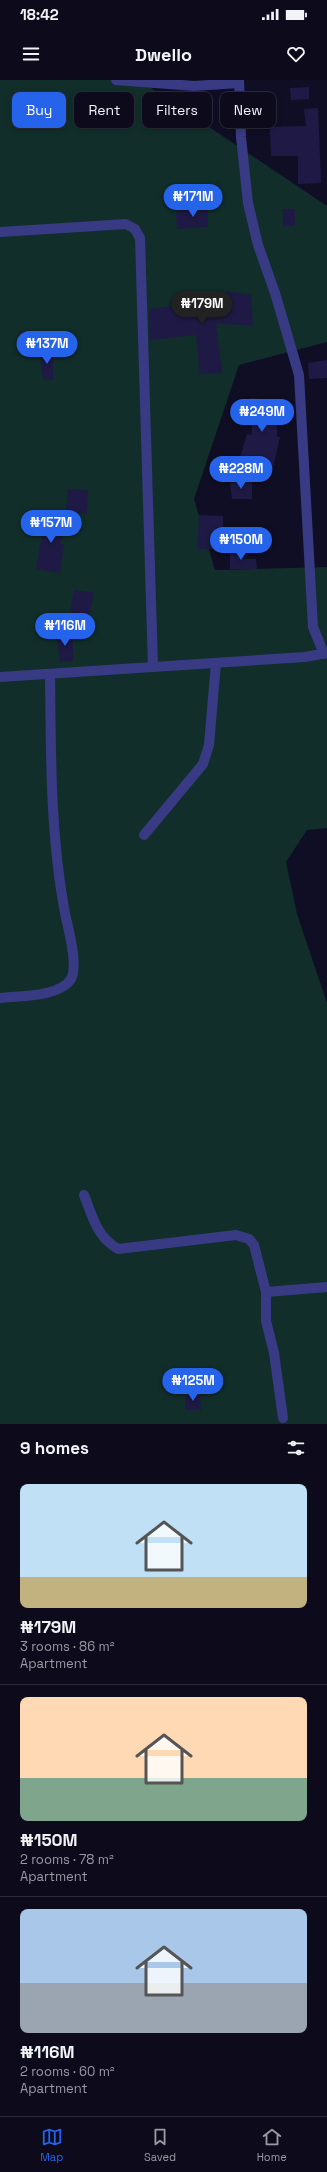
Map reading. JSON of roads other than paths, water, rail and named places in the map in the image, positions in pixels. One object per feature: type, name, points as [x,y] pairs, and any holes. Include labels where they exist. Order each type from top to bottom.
[{"type":"street","points":[[0,677],[305,657],[325,653],[313,627],[299,375],[275,293],[258,245],[248,203],[241,137],[239,82],[194,86],[116,80]]},
{"type":"street","points":[[0,232],[126,224],[135,229],[140,238],[153,667]]},
{"type":"street","points":[[144,835],[203,764],[209,745],[216,663]]},
{"type":"street","points":[[0,998],[49,993],[64,986],[71,980],[75,969],[64,905],[51,789],[50,674]]},
{"type":"street","points":[[84,1195],[99,1233],[107,1243],[118,1249],[236,1236],[249,1239],[254,1245],[266,1292],[266,1321],[274,1353],[283,1418]]},
{"type":"street","points":[[266,1292],[327,1287]]}]
